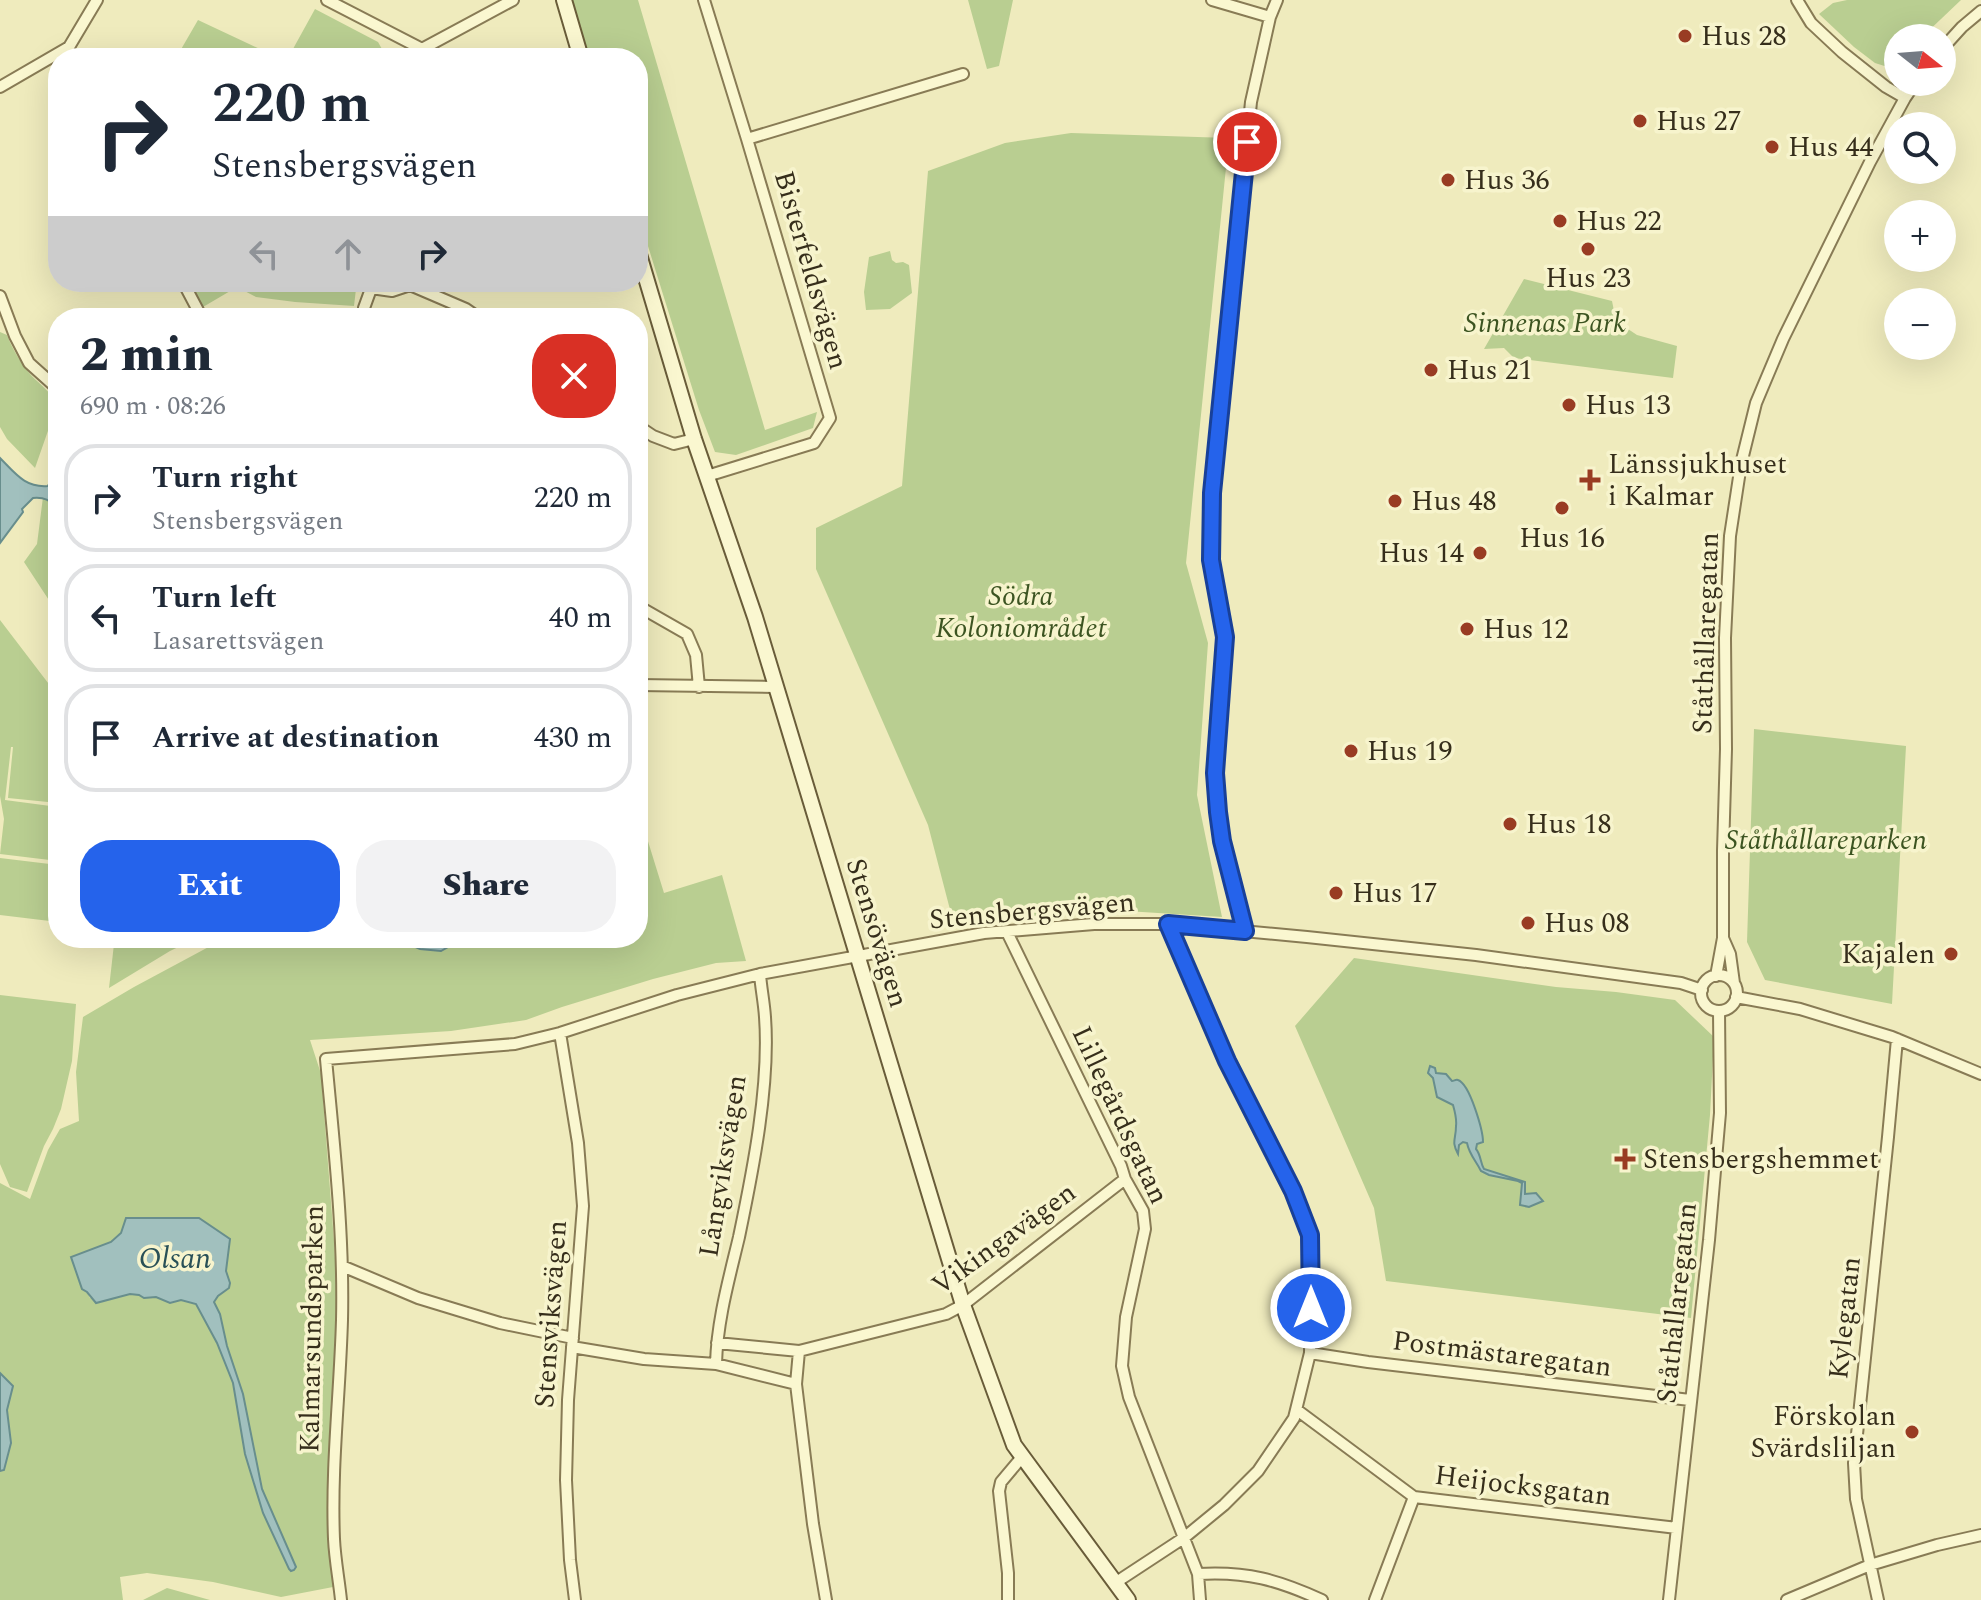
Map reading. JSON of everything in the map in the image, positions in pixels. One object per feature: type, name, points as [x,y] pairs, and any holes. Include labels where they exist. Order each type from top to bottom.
[{"type":"street","points":[[73,48],[97,0]]},
{"type":"street","points":[[327,0],[411,48]]},
{"type":"street","points":[[431,48],[513,0]]},
{"type":"street","points":[[564,0],[578,48]]},
{"type":"street","name":"Bisterfeldsvägen","points":[[704,0],[830,418],[814,443],[707,476]]},
{"type":"street","points":[[1212,0],[1270,17]]},
{"type":"street","points":[[1245,931],[1222,841],[1218,812],[1215,773],[1225,637],[1210,539],[1251,102],[1270,17],[1277,0]]},
{"type":"street","points":[[1797,0],[1811,23],[1842,52],[1905,98]]},
{"type":"street","points":[[1956,34],[1981,11]]},
{"type":"street","points":[[0,87],[48,64]]},
{"type":"street","points":[[747,139],[963,74]]},
{"type":"street","name":"Ståthållaregatan","points":[[1716,976],[1723,938],[1725,638],[1730,536],[1741,464],[1756,403],[1783,339],[1905,98]]},
{"type":"street","name":"Stensövägen","points":[[648,285],[694,439],[755,617],[963,1305],[1014,1445],[1128,1600]]},
{"type":"street","points":[[429,292],[464,308]]},
{"type":"street","points":[[0,296],[29,363],[48,380]]},
{"type":"street","points":[[648,433],[674,444],[694,439]]},
{"type":"street","points":[[648,612],[687,634],[696,655],[699,687]]},
{"type":"street","points":[[648,685],[775,687]]},
{"type":"street","name":"Stensbergsvägen","points":[[326,1059],[515,1044],[560,1033],[677,995],[760,974],[972,935],[1094,924],[1168,924],[1476,955],[1681,983],[1702,990]]},
{"type":"street","points":[[1115,1583],[1185,1537],[1224,1505],[1258,1471],[1294,1418],[1310,1353],[1310,1235],[1293,1191],[1227,1061],[1168,924]]},
{"type":"street","name":"Lillegårdsgatan","points":[[1007,932],[1143,1211],[1145,1229],[1126,1317],[1122,1366],[1129,1397],[1198,1574],[1200,1600]]},
{"type":"street","name":"Ståthållaregatan","points":[[1723,938],[1730,954],[1736,997]]},
{"type":"street","name":"Långviksvägen","points":[[716,1364],[721,1312],[752,1167],[764,1081],[765,1019],[760,974]]},
{"type":"street","points":[[1734,983],[1725,976],[1716,976],[1707,981],[1702,990],[1705,1004],[1719,1011],[1731,1007],[1736,997],[1800,1009],[1897,1039],[1981,1074]]},
{"type":"street","name":"Ståthållaregatan","points":[[1669,1600],[1720,1113],[1719,1011]]},
{"type":"street","name":"Stensviksvägen","points":[[560,1033],[578,1143],[583,1206],[572,1343],[566,1480],[575,1600]]},
{"type":"street","name":"Kylegatan","points":[[1878,1600],[1856,1499],[1854,1463],[1897,1039]]},
{"type":"street","name":"Kalmarsundsparken","points":[[326,1059],[340,1203],[342,1266],[334,1477],[334,1542],[341,1600]]},
{"type":"street","name":"Vikingavägen","points":[[717,1343],[799,1351],[946,1314],[963,1305],[1125,1179]]},
{"type":"street","points":[[342,1266],[418,1298],[572,1343],[644,1359],[716,1364],[796,1384]]},
{"type":"street","points":[[799,1351],[796,1384],[813,1524],[826,1600]]},
{"type":"street","name":"Postmästaregatan","points":[[1310,1353],[1690,1400]]},
{"type":"street","name":"Heijocksgatan","points":[[1297,1410],[1414,1497],[1677,1528]]},
{"type":"street","points":[[1008,1600],[999,1491],[1001,1482],[1022,1457]]},
{"type":"street","points":[[1375,1600],[1414,1497]]},
{"type":"street","points":[[1787,1600],[1870,1565],[1981,1535]]},
{"type":"street","points":[[1198,1574],[1242,1573],[1291,1586],[1322,1600]]},
{"type":"green space","points":[[571,0],[638,0],[765,430],[817,412],[813,428],[736,455],[715,452],[648,246],[648,48],[586,48]]},
{"type":"green space","points":[[968,0],[1013,0],[999,66],[987,69]]},
{"type":"green space","points":[[1847,0],[1961,0],[1936,24],[1884,24],[1884,66],[1854,47],[1819,14],[1833,3]]},
{"type":"green space","points":[[315,9],[378,42],[381,48],[294,48]]},
{"type":"green space","points":[[198,20],[258,48],[182,48]]},
{"type":"green space","name":"Södra Koloniområdet","points":[[1071,133],[1229,138],[1186,563],[1208,643],[1197,795],[1222,917],[1094,909],[954,925],[928,825],[816,569],[816,528],[902,486],[928,171],[1005,143]]},
{"type":"green space","points":[[890,251],[896,263],[909,265],[912,293],[890,309],[866,310],[864,292],[869,257]]},
{"type":"green space","name":"Sinnenas Park","points":[[1524,279],[1612,301],[1616,321],[1637,335],[1677,346],[1673,378],[1514,358],[1504,348],[1484,349]]},
{"type":"green space","points":[[196,292],[228,292],[203,307]]},
{"type":"green space","points":[[246,292],[356,292],[354,306],[256,297]]},
{"type":"green space","points":[[0,332],[7,335],[23,365],[48,391],[48,431],[35,468],[7,439],[0,427]]},
{"type":"green space","points":[[43,497],[48,500],[48,599],[24,562],[37,544]]},
{"type":"green space","points":[[0,620],[48,683],[48,802],[8,798],[13,747],[5,800],[48,806],[48,860],[0,854],[4,819],[0,796]]},
{"type":"green space","name":"Ståthållareparken","points":[[1754,729],[1906,746],[1892,1004],[1765,980],[1747,942]]},
{"type":"green space","points":[[648,841],[664,893],[722,875],[746,961],[716,963],[653,979],[526,1020],[451,1031],[310,1040],[324,1083],[339,1329],[328,1477],[333,1587],[281,1597],[213,1582],[147,1573],[120,1577],[123,1600],[0,1600],[0,1471],[4,1470],[11,1444],[7,1410],[13,1386],[0,1373],[0,1183],[30,1199],[48,1150],[60,1129],[79,1121],[76,1072],[83,1017],[207,948],[418,948],[441,951],[446,948],[648,948]],"holes":[[[121,1233],[230,1239],[226,1271],[229,1288],[214,1302],[243,1394],[262,1489],[295,1567],[289,1569],[263,1513],[245,1454],[233,1383],[196,1303],[130,1294],[109,1299],[90,1298],[71,1257],[111,1242]]]},
{"type":"green space","points":[[0,858],[48,864],[48,921],[0,915]]},
{"type":"green space","points":[[114,948],[176,948],[170,951],[109,988]]},
{"type":"green space","points":[[1354,958],[1556,987],[1675,1000],[1714,1037],[1691,1318],[1386,1281],[1374,1208],[1295,1026]]},
{"type":"green space","points":[[0,995],[76,1004],[72,1061],[61,1109],[27,1192],[10,1187],[0,1164]]},
{"type":"green space","points":[[167,1588],[210,1600],[143,1600]]},
{"type":"water","points":[[0,458],[33,485],[48,486],[48,501],[33,498],[0,543]]},
{"type":"water","points":[[418,948],[446,948],[441,951]]},
{"type":"water","points":[[1430,1066],[1435,1068],[1436,1073],[1446,1074],[1452,1081],[1463,1083],[1467,1090],[1481,1128],[1483,1142],[1477,1144],[1476,1149],[1484,1169],[1525,1182],[1525,1194],[1536,1193],[1543,1201],[1529,1207],[1520,1205],[1522,1183],[1481,1171],[1467,1143],[1459,1145],[1458,1154],[1454,1143],[1456,1121],[1453,1105],[1437,1097],[1433,1078],[1428,1073]]},
{"type":"water","name":"Olsan","points":[[126,1218],[199,1218],[230,1239],[226,1271],[229,1288],[214,1302],[243,1394],[262,1489],[296,1567],[294,1570],[289,1569],[263,1513],[245,1454],[233,1383],[217,1343],[196,1304],[181,1300],[170,1303],[156,1297],[130,1294],[96,1303],[82,1289],[71,1257],[111,1242],[121,1233]]},
{"type":"water","points":[[0,1373],[13,1386],[7,1410],[11,1443],[4,1470],[0,1471]]},
{"type":"place","name":"Hus 28","points":[[1685,36]]},
{"type":"place","name":"Hus 27","points":[[1640,121]]},
{"type":"place","name":"Hus 44","points":[[1772,147]]},
{"type":"place","name":"Hus 36","points":[[1448,180]]},
{"type":"place","name":"Hus 22","points":[[1560,221]]},
{"type":"place","name":"Hus 23","points":[[1588,249]]},
{"type":"place","name":"Hus 21","points":[[1431,370]]},
{"type":"place","name":"Hus 13","points":[[1569,405]]},
{"type":"place","name":"Länssjukhuset i Kalmar","points":[[1590,480]]},
{"type":"place","name":"Hus 48","points":[[1395,501]]},
{"type":"place","name":"Hus 16","points":[[1562,508]]},
{"type":"place","name":"Hus 14","points":[[1480,553]]},
{"type":"place","name":"Hus 12","points":[[1467,629]]},
{"type":"place","name":"Hus 19","points":[[1351,751]]},
{"type":"place","name":"Hus 18","points":[[1510,824]]},
{"type":"place","name":"Hus 17","points":[[1336,893]]},
{"type":"place","name":"Hus 08","points":[[1528,923]]},
{"type":"place","name":"Kajalen","points":[[1951,954]]},
{"type":"place","name":"Stensbergshemmet","points":[[1625,1159]]},
{"type":"place","name":"Förskolan Svärdsliljan","points":[[1912,1432]]},
{"type":"route","points":[[1247,142],[1210,539],[1225,637],[1215,773],[1218,812],[1222,841],[1245,931],[1168,924],[1227,1061],[1293,1191],[1310,1235],[1311,1308]]}]
